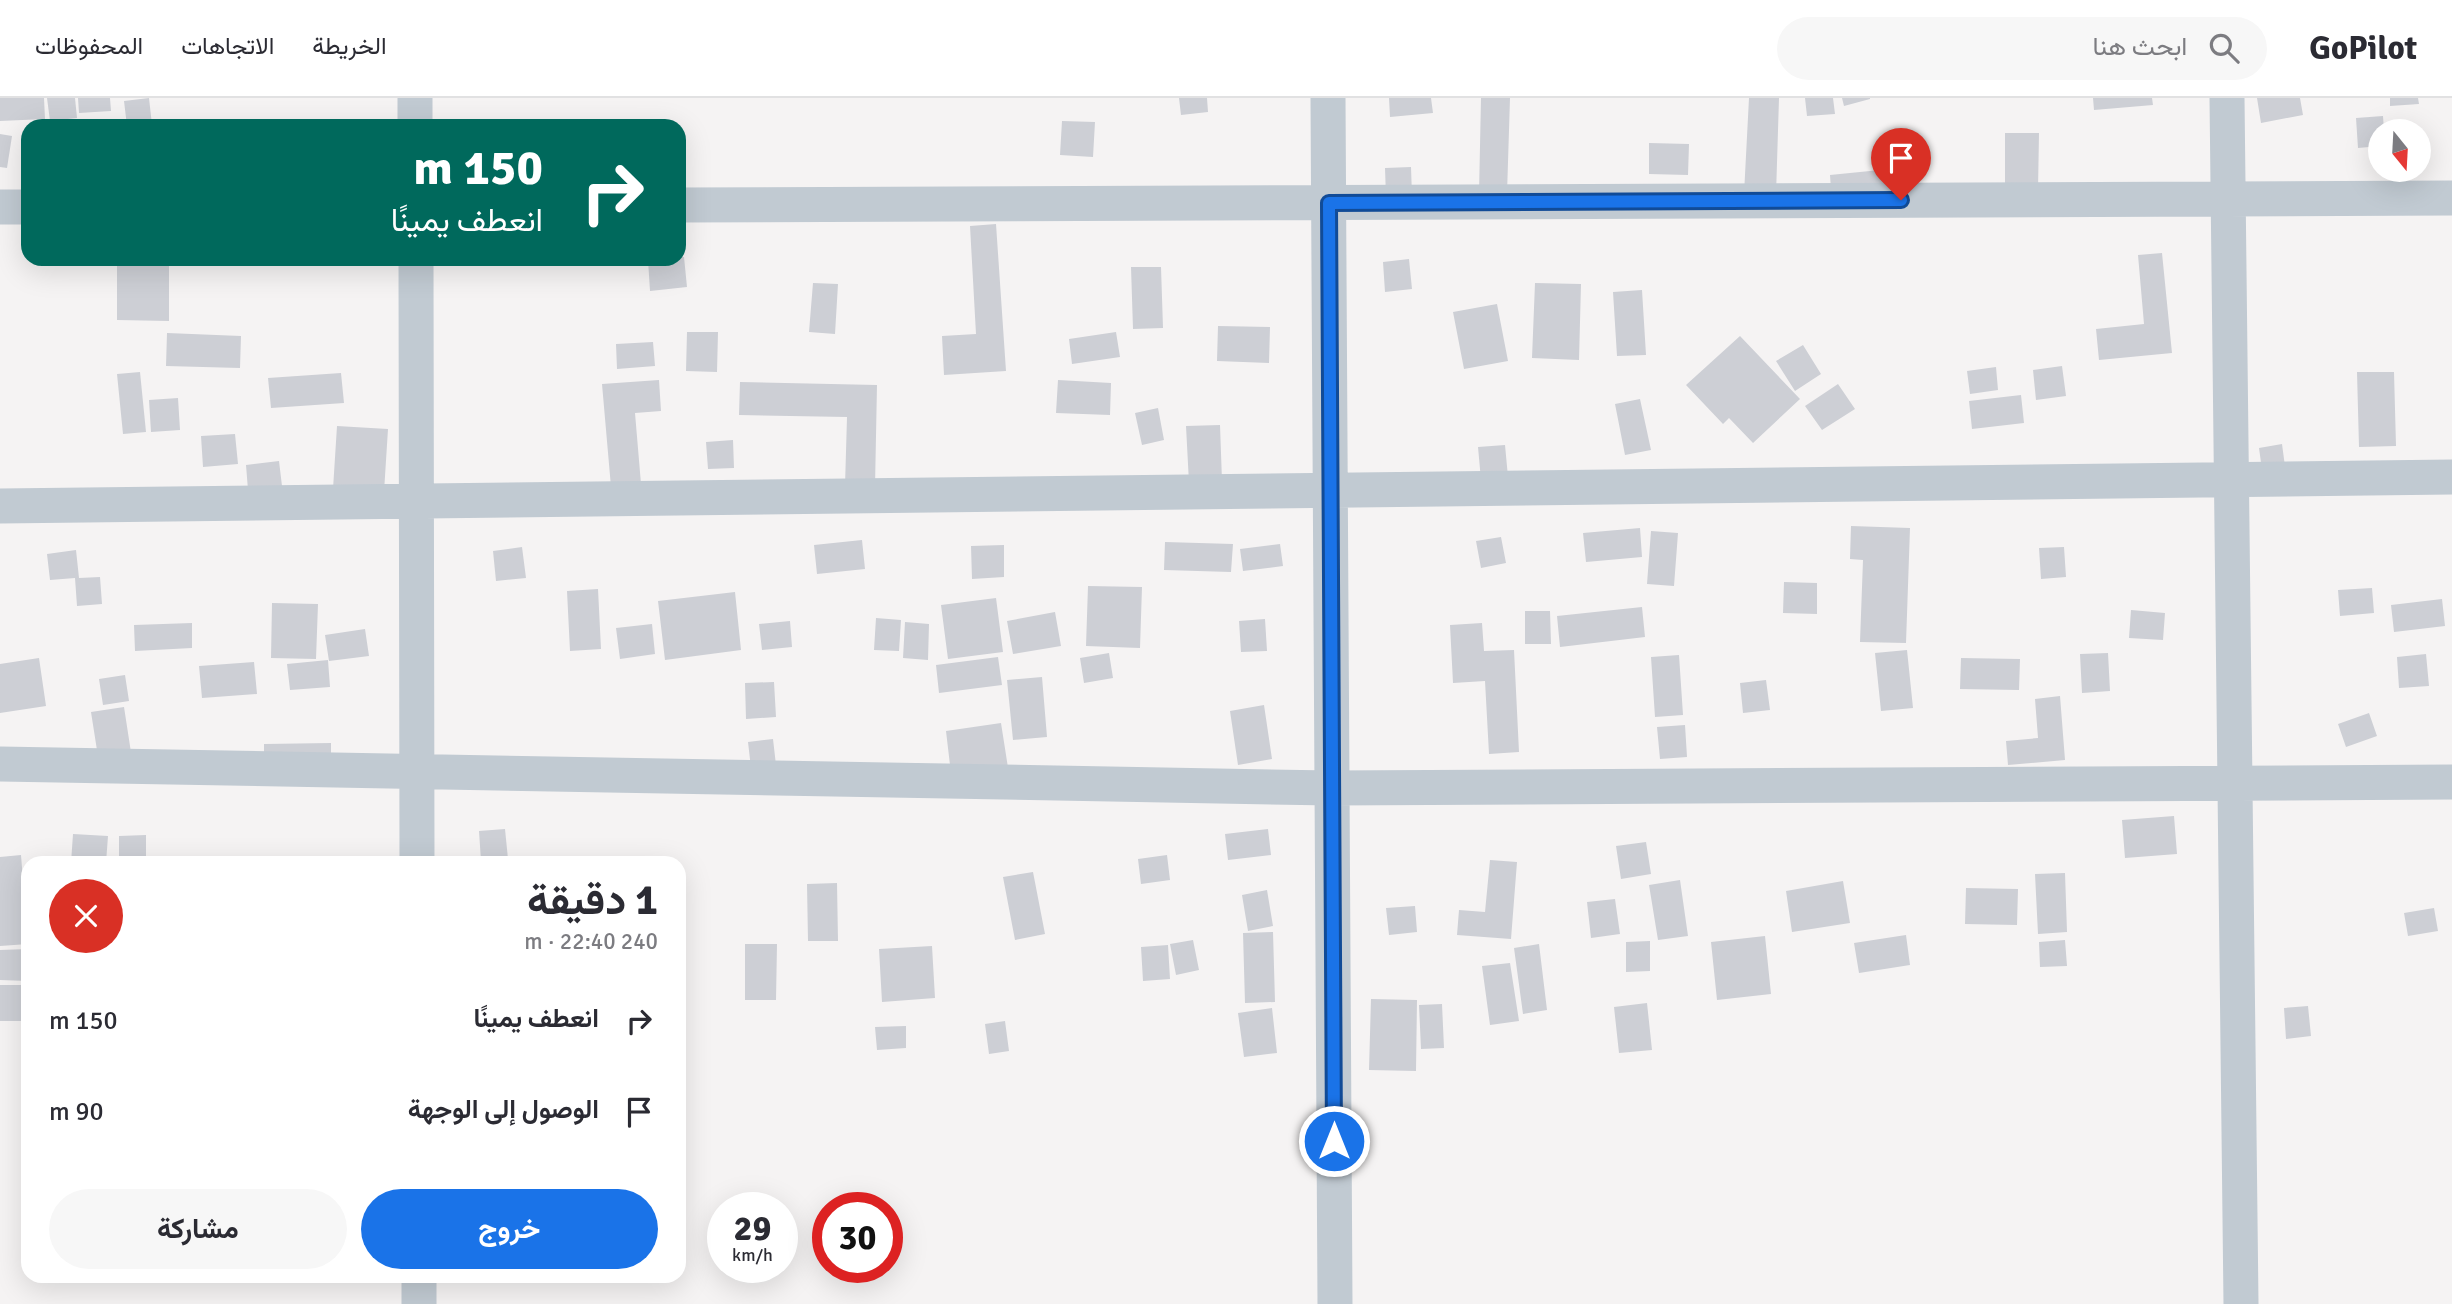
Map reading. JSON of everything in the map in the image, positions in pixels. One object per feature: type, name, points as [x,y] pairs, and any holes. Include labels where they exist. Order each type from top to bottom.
[{"type":"street","points":[[415,98],[415,119]]},
{"type":"street","points":[[1328,98],[1335,1304]]},
{"type":"street","points":[[2227,98],[2241,1304]]},
{"type":"street","points":[[686,205],[2452,198]]},
{"type":"street","points":[[0,207],[21,207]]},
{"type":"street","points":[[416,266],[417,856]]},
{"type":"street","points":[[0,506],[2452,477]]},
{"type":"street","points":[[0,764],[1332,788],[2452,782]]},
{"type":"street","points":[[419,1283],[419,1304]]},
{"type":"building","points":[[0,98],[44,98],[45,119],[0,121]]},
{"type":"building","points":[[47,98],[75,98],[77,118],[50,119]]},
{"type":"building","points":[[78,98],[110,98],[111,111],[79,113]]},
{"type":"building","points":[[149,98],[151,119],[126,119],[124,101]]},
{"type":"building","points":[[1179,98],[1207,98],[1208,112],[1181,115]]},
{"type":"building","points":[[1389,98],[1431,98],[1433,113],[1390,117]]},
{"type":"building","points":[[1481,98],[1510,98],[1507,194],[1479,194]]},
{"type":"building","points":[[1749,98],[1779,98],[1776,195],[1744,194]]},
{"type":"building","points":[[1805,98],[1833,98],[1835,114],[1807,116]]},
{"type":"building","points":[[1842,98],[1870,98],[1870,99],[1844,106]]},
{"type":"building","points":[[2093,98],[2152,98],[2153,105],[2094,110]]},
{"type":"building","points":[[2257,98],[2300,98],[2303,115],[2261,123]]},
{"type":"building","points":[[2390,98],[2418,98],[2419,104],[2390,106]]},
{"type":"building","points":[[2383,116],[2383,119],[2368,119],[2368,147],[2358,148],[2356,118]]},
{"type":"building","points":[[1062,121],[1095,122],[1093,157],[1060,155]]},
{"type":"building","points":[[2005,133],[2039,133],[2038,190],[2005,190]]},
{"type":"building","points":[[0,134],[12,136],[7,168],[0,167]]},
{"type":"building","points":[[1649,143],[1689,144],[1688,175],[1649,174]]},
{"type":"building","points":[[1411,167],[1412,196],[1386,197],[1385,168]]},
{"type":"building","points":[[1890,169],[1893,197],[1832,203],[1830,175]]},
{"type":"building","points":[[996,224],[1006,371],[944,375],[942,336],[976,334],[970,226]]},
{"type":"building","points":[[2162,253],[2172,353],[2099,360],[2096,329],[2144,324],[2138,255]]},
{"type":"building","points":[[1409,259],[1412,289],[1385,292],[1383,262]]},
{"type":"building","points":[[117,266],[169,266],[169,321],[117,320]]},
{"type":"building","points":[[648,266],[685,266],[687,287],[650,291]]},
{"type":"building","points":[[1131,267],[1161,267],[1163,328],[1133,329]]},
{"type":"building","points":[[813,283],[838,284],[835,334],[809,332]]},
{"type":"building","points":[[1535,283],[1581,284],[1579,360],[1532,358]]},
{"type":"building","points":[[1642,290],[1646,355],[1617,356],[1613,292]]},
{"type":"building","points":[[1497,304],[1508,361],[1464,369],[1453,312]]},
{"type":"building","points":[[1218,326],[1270,327],[1269,363],[1217,361]]},
{"type":"building","points":[[687,332],[718,332],[717,372],[686,371]]},
{"type":"building","points":[[1116,332],[1120,357],[1072,364],[1069,339]]},
{"type":"building","points":[[167,333],[241,336],[240,368],[166,366]]},
{"type":"building","points":[[1740,336],[1800,399],[1753,443],[1729,418],[1723,424],[1686,385]]},
{"type":"building","points":[[653,342],[655,366],[617,369],[616,344]]},
{"type":"building","points":[[1803,345],[1821,374],[1795,391],[1776,361]]},
{"type":"building","points":[[2062,366],[2066,396],[2036,400],[2033,370]]},
{"type":"building","points":[[1996,367],[1998,390],[1970,394],[1967,371]]},
{"type":"building","points":[[140,372],[146,432],[123,434],[117,374]]},
{"type":"building","points":[[2357,372],[2394,372],[2396,446],[2359,447]]},
{"type":"building","points":[[341,373],[344,403],[271,408],[268,378]]},
{"type":"building","points":[[659,380],[661,411],[635,413],[641,484],[611,487],[602,384]]},
{"type":"building","points":[[1058,380],[1111,383],[1110,415],[1056,413]]},
{"type":"building","points":[[740,382],[877,385],[875,487],[845,486],[847,417],[739,415]]},
{"type":"building","points":[[1838,384],[1855,409],[1822,430],[1805,406]]},
{"type":"building","points":[[2021,395],[2024,423],[1972,429],[1969,401]]},
{"type":"building","points":[[178,398],[180,430],[151,432],[149,400]]},
{"type":"building","points":[[1640,399],[1651,450],[1625,455],[1615,404]]},
{"type":"building","points":[[1158,408],[1164,440],[1142,445],[1135,413]]},
{"type":"building","points":[[1220,425],[1222,481],[1189,483],[1186,426]]},
{"type":"building","points":[[337,426],[388,429],[384,492],[333,489]]},
{"type":"building","points":[[235,434],[238,464],[203,467],[201,436]]},
{"type":"building","points":[[733,440],[734,468],[708,469],[706,442]]},
{"type":"building","points":[[2282,444],[2286,474],[2263,477],[2259,448]]},
{"type":"building","points":[[1505,445],[1508,477],[1481,480],[1478,447]]},
{"type":"building","points":[[279,461],[282,486],[248,490],[246,465]]},
{"type":"building","points":[[1851,526],[1910,528],[1906,643],[1860,642],[1863,560],[1850,559]]},
{"type":"building","points":[[1640,528],[1642,557],[1586,562],[1583,533]]},
{"type":"building","points":[[1651,531],[1678,533],[1674,586],[1647,584]]},
{"type":"building","points":[[1501,537],[1506,563],[1481,568],[1476,541]]},
{"type":"building","points":[[862,540],[865,569],[817,574],[814,545]]},
{"type":"building","points":[[1165,542],[1233,544],[1231,572],[1164,570]]},
{"type":"building","points":[[1280,544],[1283,566],[1243,571],[1240,549]]},
{"type":"building","points":[[1004,545],[1004,577],[972,579],[971,546]]},
{"type":"building","points":[[522,547],[526,578],[496,581],[493,551]]},
{"type":"building","points":[[2064,547],[2066,577],[2041,579],[2039,548]]},
{"type":"building","points":[[76,550],[79,578],[100,577],[102,604],[77,606],[75,578],[50,580],[47,554]]},
{"type":"building","points":[[1784,582],[1817,583],[1817,614],[1783,613]]},
{"type":"building","points":[[1088,586],[1142,587],[1140,648],[1086,646]]},
{"type":"building","points":[[2372,588],[2374,613],[2340,616],[2338,590]]},
{"type":"building","points":[[598,589],[601,649],[570,651],[567,591]]},
{"type":"building","points":[[735,592],[741,650],[665,660],[658,601]]},
{"type":"building","points":[[996,598],[1003,652],[948,659],[941,605]]},
{"type":"building","points":[[2442,599],[2445,626],[2394,632],[2391,605]]},
{"type":"building","points":[[272,603],[318,604],[316,659],[271,658]]},
{"type":"building","points":[[1642,607],[1645,637],[1560,647],[1557,616]]},
{"type":"building","points":[[2131,610],[2165,613],[2163,640],[2129,638]]},
{"type":"building","points":[[1525,611],[1550,611],[1551,644],[1525,644]]},
{"type":"building","points":[[1055,612],[1061,646],[1013,654],[1007,621]]},
{"type":"building","points":[[876,618],[901,620],[899,651],[874,650]]},
{"type":"building","points":[[1265,619],[1267,651],[1241,652],[1239,621]]},
{"type":"building","points":[[790,621],[792,647],[762,650],[759,624]]},
{"type":"building","points":[[905,622],[929,624],[928,660],[903,658]]},
{"type":"building","points":[[192,623],[192,648],[135,651],[134,625]]},
{"type":"building","points":[[1482,623],[1484,651],[1514,650],[1519,752],[1489,754],[1485,681],[1453,683],[1450,625]]},
{"type":"building","points":[[652,624],[655,654],[620,659],[616,628]]},
{"type":"building","points":[[365,629],[369,656],[329,661],[325,635]]},
{"type":"building","points":[[1907,650],[1913,708],[1881,711],[1875,653]]},
{"type":"building","points":[[1109,653],[1113,678],[1084,683],[1080,658]]},
{"type":"building","points":[[2108,653],[2110,691],[2082,693],[2080,654]]},
{"type":"building","points":[[2426,654],[2429,686],[2399,688],[2397,657]]},
{"type":"building","points":[[1679,655],[1683,715],[1655,717],[1651,657]]},
{"type":"building","points":[[998,657],[1002,685],[939,693],[936,665]]},
{"type":"building","points":[[39,658],[46,706],[0,713],[0,664]]},
{"type":"building","points":[[1961,658],[2020,659],[2019,690],[1960,689]]},
{"type":"building","points":[[328,660],[330,687],[290,690],[287,664]]},
{"type":"building","points":[[254,662],[257,694],[202,698],[199,666]]},
{"type":"building","points":[[125,675],[129,701],[103,705],[99,679]]},
{"type":"building","points":[[1042,677],[1047,737],[1013,740],[1007,680]]},
{"type":"building","points":[[1766,680],[1770,710],[1743,713],[1740,683]]},
{"type":"building","points":[[774,682],[776,717],[746,719],[745,683]]},
{"type":"building","points":[[2060,696],[2065,760],[2008,765],[2006,741],[2038,738],[2035,699]]},
{"type":"building","points":[[1264,705],[1272,759],[1238,765],[1230,711]]},
{"type":"building","points":[[124,707],[132,759],[99,763],[91,712]]},
{"type":"building","points":[[2369,713],[2377,736],[2346,747],[2338,724]]},
{"type":"building","points":[[1001,723],[1009,774],[952,782],[946,731]]},
{"type":"building","points":[[1685,725],[1687,757],[1660,759],[1657,727]]},
{"type":"building","points":[[773,739],[776,765],[751,768],[748,742]]},
{"type":"building","points":[[331,743],[331,774],[264,775],[264,744]]},
{"type":"building","points":[[2174,816],[2177,854],[2125,858],[2122,820]]},
{"type":"building","points":[[505,829],[508,856],[481,856],[479,831]]},
{"type":"building","points":[[1268,829],[1271,855],[1228,860],[1225,834]]},
{"type":"building","points":[[73,834],[108,836],[107,856],[71,856]]},
{"type":"building","points":[[146,835],[146,856],[119,856],[119,836]]},
{"type":"building","points":[[1646,842],[1651,874],[1621,879],[1616,846]]},
{"type":"building","points":[[21,855],[21,944],[0,946],[0,857]]},
{"type":"building","points":[[1167,855],[1170,880],[1141,884],[1138,859]]},
{"type":"building","points":[[1490,860],[1517,862],[1511,939],[1457,935],[1459,910],[1485,912]]},
{"type":"building","points":[[1033,872],[1045,934],[1015,940],[1003,877]]},
{"type":"building","points":[[2065,873],[2067,932],[2038,934],[2035,874]]},
{"type":"building","points":[[1680,880],[1688,936],[1658,940],[1649,885]]},
{"type":"building","points":[[1843,881],[1850,923],[1792,932],[1786,891]]},
{"type":"building","points":[[837,883],[838,941],[808,941],[807,884]]},
{"type":"building","points":[[1966,888],[2018,889],[2017,925],[1965,924]]},
{"type":"building","points":[[1267,890],[1273,926],[1248,931],[1242,895]]},
{"type":"building","points":[[1615,899],[1620,934],[1591,938],[1587,902]]},
{"type":"building","points":[[1415,906],[1417,932],[1389,935],[1386,908]]},
{"type":"building","points":[[2434,908],[2438,931],[2408,936],[2404,913]]},
{"type":"building","points":[[1273,932],[1275,1002],[1245,1003],[1243,933]]},
{"type":"building","points":[[1906,935],[1910,965],[1859,973],[1854,943]]},
{"type":"building","points":[[1765,936],[1771,994],[1717,1000],[1711,942]]},
{"type":"building","points":[[1193,940],[1199,970],[1176,975],[1170,944]]},
{"type":"building","points":[[2065,940],[2067,966],[2040,967],[2039,942]]},
{"type":"building","points":[[1650,941],[1650,971],[1626,972],[1626,942]]},
{"type":"building","points":[[745,944],[777,944],[776,1000],[745,1000]]},
{"type":"building","points":[[1539,944],[1547,1010],[1523,1014],[1514,948]]},
{"type":"building","points":[[1168,945],[1170,979],[1143,981],[1141,947]]},
{"type":"building","points":[[932,946],[935,998],[882,1002],[879,949]]},
{"type":"building","points":[[21,949],[21,981],[0,980],[0,950]]},
{"type":"building","points":[[1510,963],[1519,1021],[1490,1025],[1482,966]]},
{"type":"building","points":[[0,985],[21,985],[21,1021],[0,1021]]},
{"type":"building","points":[[1371,999],[1417,1000],[1416,1071],[1369,1070]]},
{"type":"building","points":[[1647,1003],[1652,1050],[1619,1053],[1614,1007]]},
{"type":"building","points":[[1442,1004],[1444,1048],[1421,1049],[1419,1005]]},
{"type":"building","points":[[2308,1006],[2311,1036],[2286,1039],[2284,1008]]},
{"type":"building","points":[[1272,1008],[1277,1053],[1244,1057],[1238,1013]]},
{"type":"building","points":[[1005,1021],[1009,1051],[989,1054],[985,1024]]},
{"type":"building","points":[[906,1026],[906,1048],[877,1050],[875,1027]]},
{"type":"route","points":[[1334,1141],[1329,203],[1901,200]]}]
